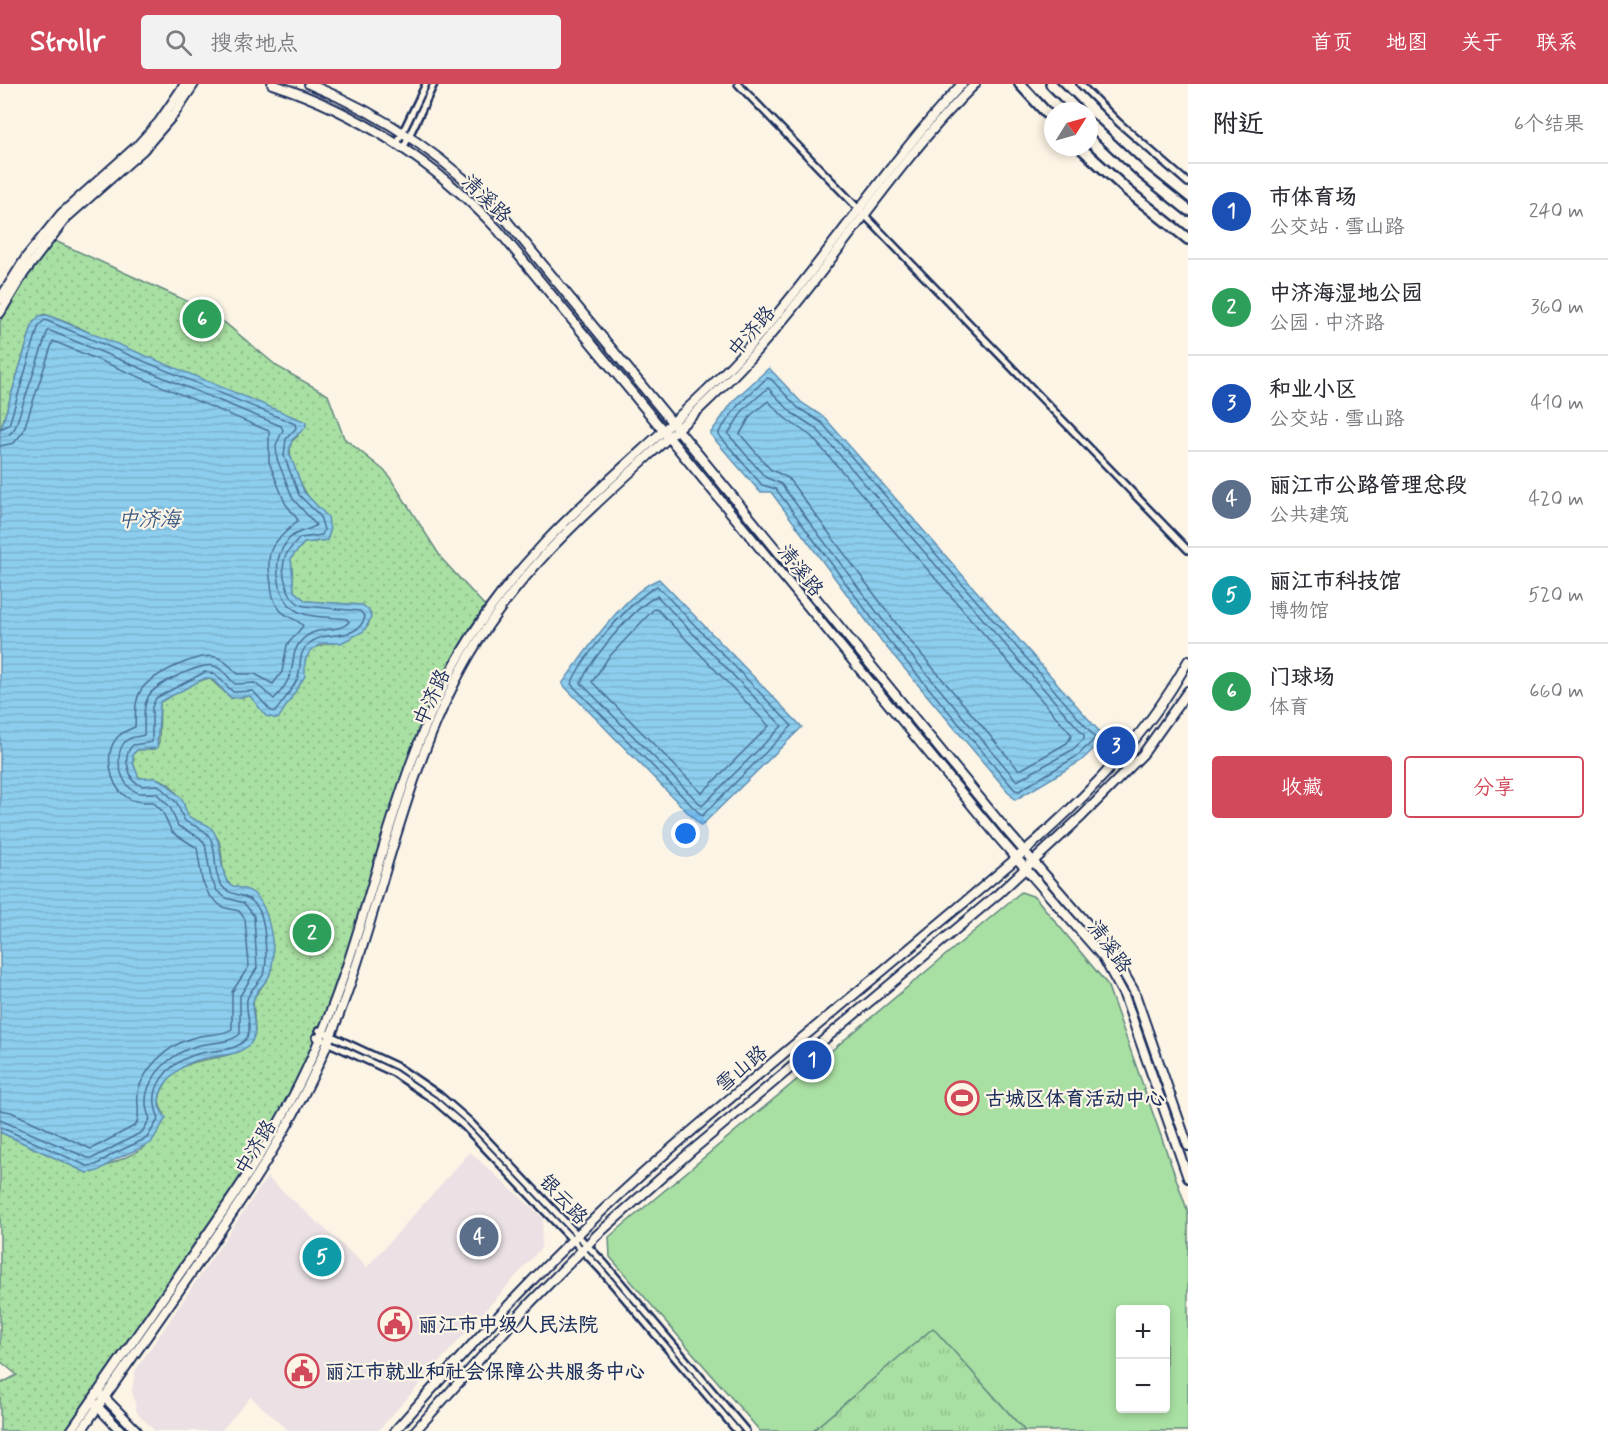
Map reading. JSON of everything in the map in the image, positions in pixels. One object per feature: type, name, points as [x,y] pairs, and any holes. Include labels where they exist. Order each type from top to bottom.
[{"type":"main road","points":[[1020,84],[1044,110]]},
{"type":"main road","points":[[1052,84],[1069,102]]},
{"type":"main road","points":[[1098,132],[1143,174],[1188,210]]},
{"type":"main road","points":[[1090,156],[1188,239]]},
{"type":"street","points":[[0,298],[27,256],[61,214],[138,145],[159,122],[185,84]]},
{"type":"street","points":[[0,314],[24,273],[66,218],[143,150],[174,114],[194,84]]},
{"type":"street","name":"清溪路","points":[[272,84],[350,117],[400,146],[454,188],[498,230],[1016,858],[1103,957],[1115,976],[1188,1178]]},
{"type":"street","name":"清溪路","points":[[309,84],[356,105],[406,135],[463,178],[502,215],[676,425],[1024,850],[1111,951],[1134,991],[1188,1146]]},
{"type":"street","points":[[406,135],[426,84]]},
{"type":"street","points":[[400,146],[434,84]]},
{"type":"street","points":[[738,84],[1188,550]]},
{"type":"street","name":"中济路","points":[[71,1431],[101,1394],[252,1168],[289,1106],[323,1036],[421,736],[462,652],[501,592],[530,555],[578,507],[731,379],[766,340],[919,133],[962,84]]},
{"type":"street","name":"中济路","points":[[862,212],[975,84]]},
{"type":"street","points":[[1080,84],[1188,183]]},
{"type":"street","name":"雪山路","points":[[395,1431],[488,1326],[574,1236],[679,1141],[1016,858],[1131,744],[1167,697],[1188,661]]},
{"type":"street","name":"雪山路","points":[[415,1431],[511,1323],[584,1247],[689,1152],[1034,862],[1130,768],[1188,692]]},
{"type":"street","name":"银云路","points":[[323,1036],[390,1063],[439,1095],[469,1121],[746,1431]]},
{"type":"street","name":"银云路","points":[[584,1247],[737,1431]]},
{"type":"street","points":[[101,1394],[137,1431]]},
{"type":"street","points":[[94,1404],[121,1431]]},
{"type":"street","name":"中济路","points":[[81,1431],[94,1404]]},
{"type":"shaded area","points":[[470,1152],[543,1218],[541,1248],[378,1431],[289,1431],[251,1397],[221,1431],[155,1431],[137,1413],[132,1390],[135,1371],[267,1177],[367,1267]]},
{"type":"green space","points":[[53,240],[213,313],[278,367],[328,395],[344,438],[387,473],[442,559],[485,606],[455,654],[430,705],[391,811],[341,975],[307,1060],[275,1123],[219,1212],[66,1431],[0,1431],[0,1384],[17,1375],[0,1361],[0,1132],[87,1173],[140,1150],[150,1140],[164,1114],[160,1098],[170,1077],[188,1064],[241,1050],[255,1031],[253,999],[268,978],[272,955],[239,888],[232,886],[224,875],[220,846],[215,834],[188,816],[169,784],[158,779],[139,778],[133,763],[133,754],[137,750],[155,749],[159,742],[160,702],[196,682],[209,678],[231,698],[250,696],[261,707],[304,671],[306,655],[310,651],[368,626],[371,614],[358,605],[306,601],[294,592],[291,558],[304,543],[327,540],[330,531],[303,488],[292,463],[291,442],[298,436],[76,326],[44,314],[33,323],[0,432],[0,322],[18,288]]},
{"type":"green space","name":"古城区体育活动中心","points":[[1021,892],[1035,897],[1107,984],[1188,1212],[1188,1431],[1025,1431],[933,1328],[812,1431],[760,1431],[610,1257],[609,1237]]},
{"type":"green space","points":[[933,1327],[1025,1431],[812,1431]]},
{"type":"water","name":"中济海","points":[[47,315],[306,422],[306,427],[292,440],[289,452],[304,492],[328,517],[330,531],[327,540],[304,543],[291,558],[294,591],[306,601],[362,605],[369,610],[371,618],[364,631],[341,643],[322,643],[310,651],[305,661],[305,676],[278,719],[266,716],[250,696],[231,698],[213,680],[205,678],[160,702],[157,748],[137,750],[133,754],[133,763],[139,778],[156,778],[166,783],[182,799],[188,816],[210,827],[215,833],[228,883],[250,891],[259,899],[268,919],[272,943],[272,965],[268,978],[253,1001],[255,1030],[249,1045],[232,1054],[194,1061],[173,1074],[160,1095],[159,1106],[166,1118],[151,1143],[116,1159],[98,1171],[87,1173],[0,1132],[0,432],[33,323],[39,316]]},
{"type":"water","points":[[769,368],[801,402],[825,418],[1105,738],[1081,761],[1015,800],[883,643],[771,492],[760,492],[710,434],[734,400]]},
{"type":"water","points":[[659,579],[802,727],[701,826],[562,684],[619,610],[633,596]]},
{"type":"place","name":"门球场","points":[[202,319]]},
{"type":"place","name":"和业小区","points":[[1116,746]]},
{"type":"place","name":"中济海湿地公园","points":[[312,933]]},
{"type":"place","name":"市体育场","points":[[812,1060]]},
{"type":"place","name":"古城区体育活动中心","points":[[962,1098]]},
{"type":"place","name":"丽江市公路管理总段","points":[[479,1237]]},
{"type":"place","name":"丽江市科技馆","points":[[322,1257]]},
{"type":"place","name":"丽江市中级人民法院","points":[[395,1324]]},
{"type":"place","name":"丽江市就业和社会保障公共服务中心","points":[[302,1371]]}]
